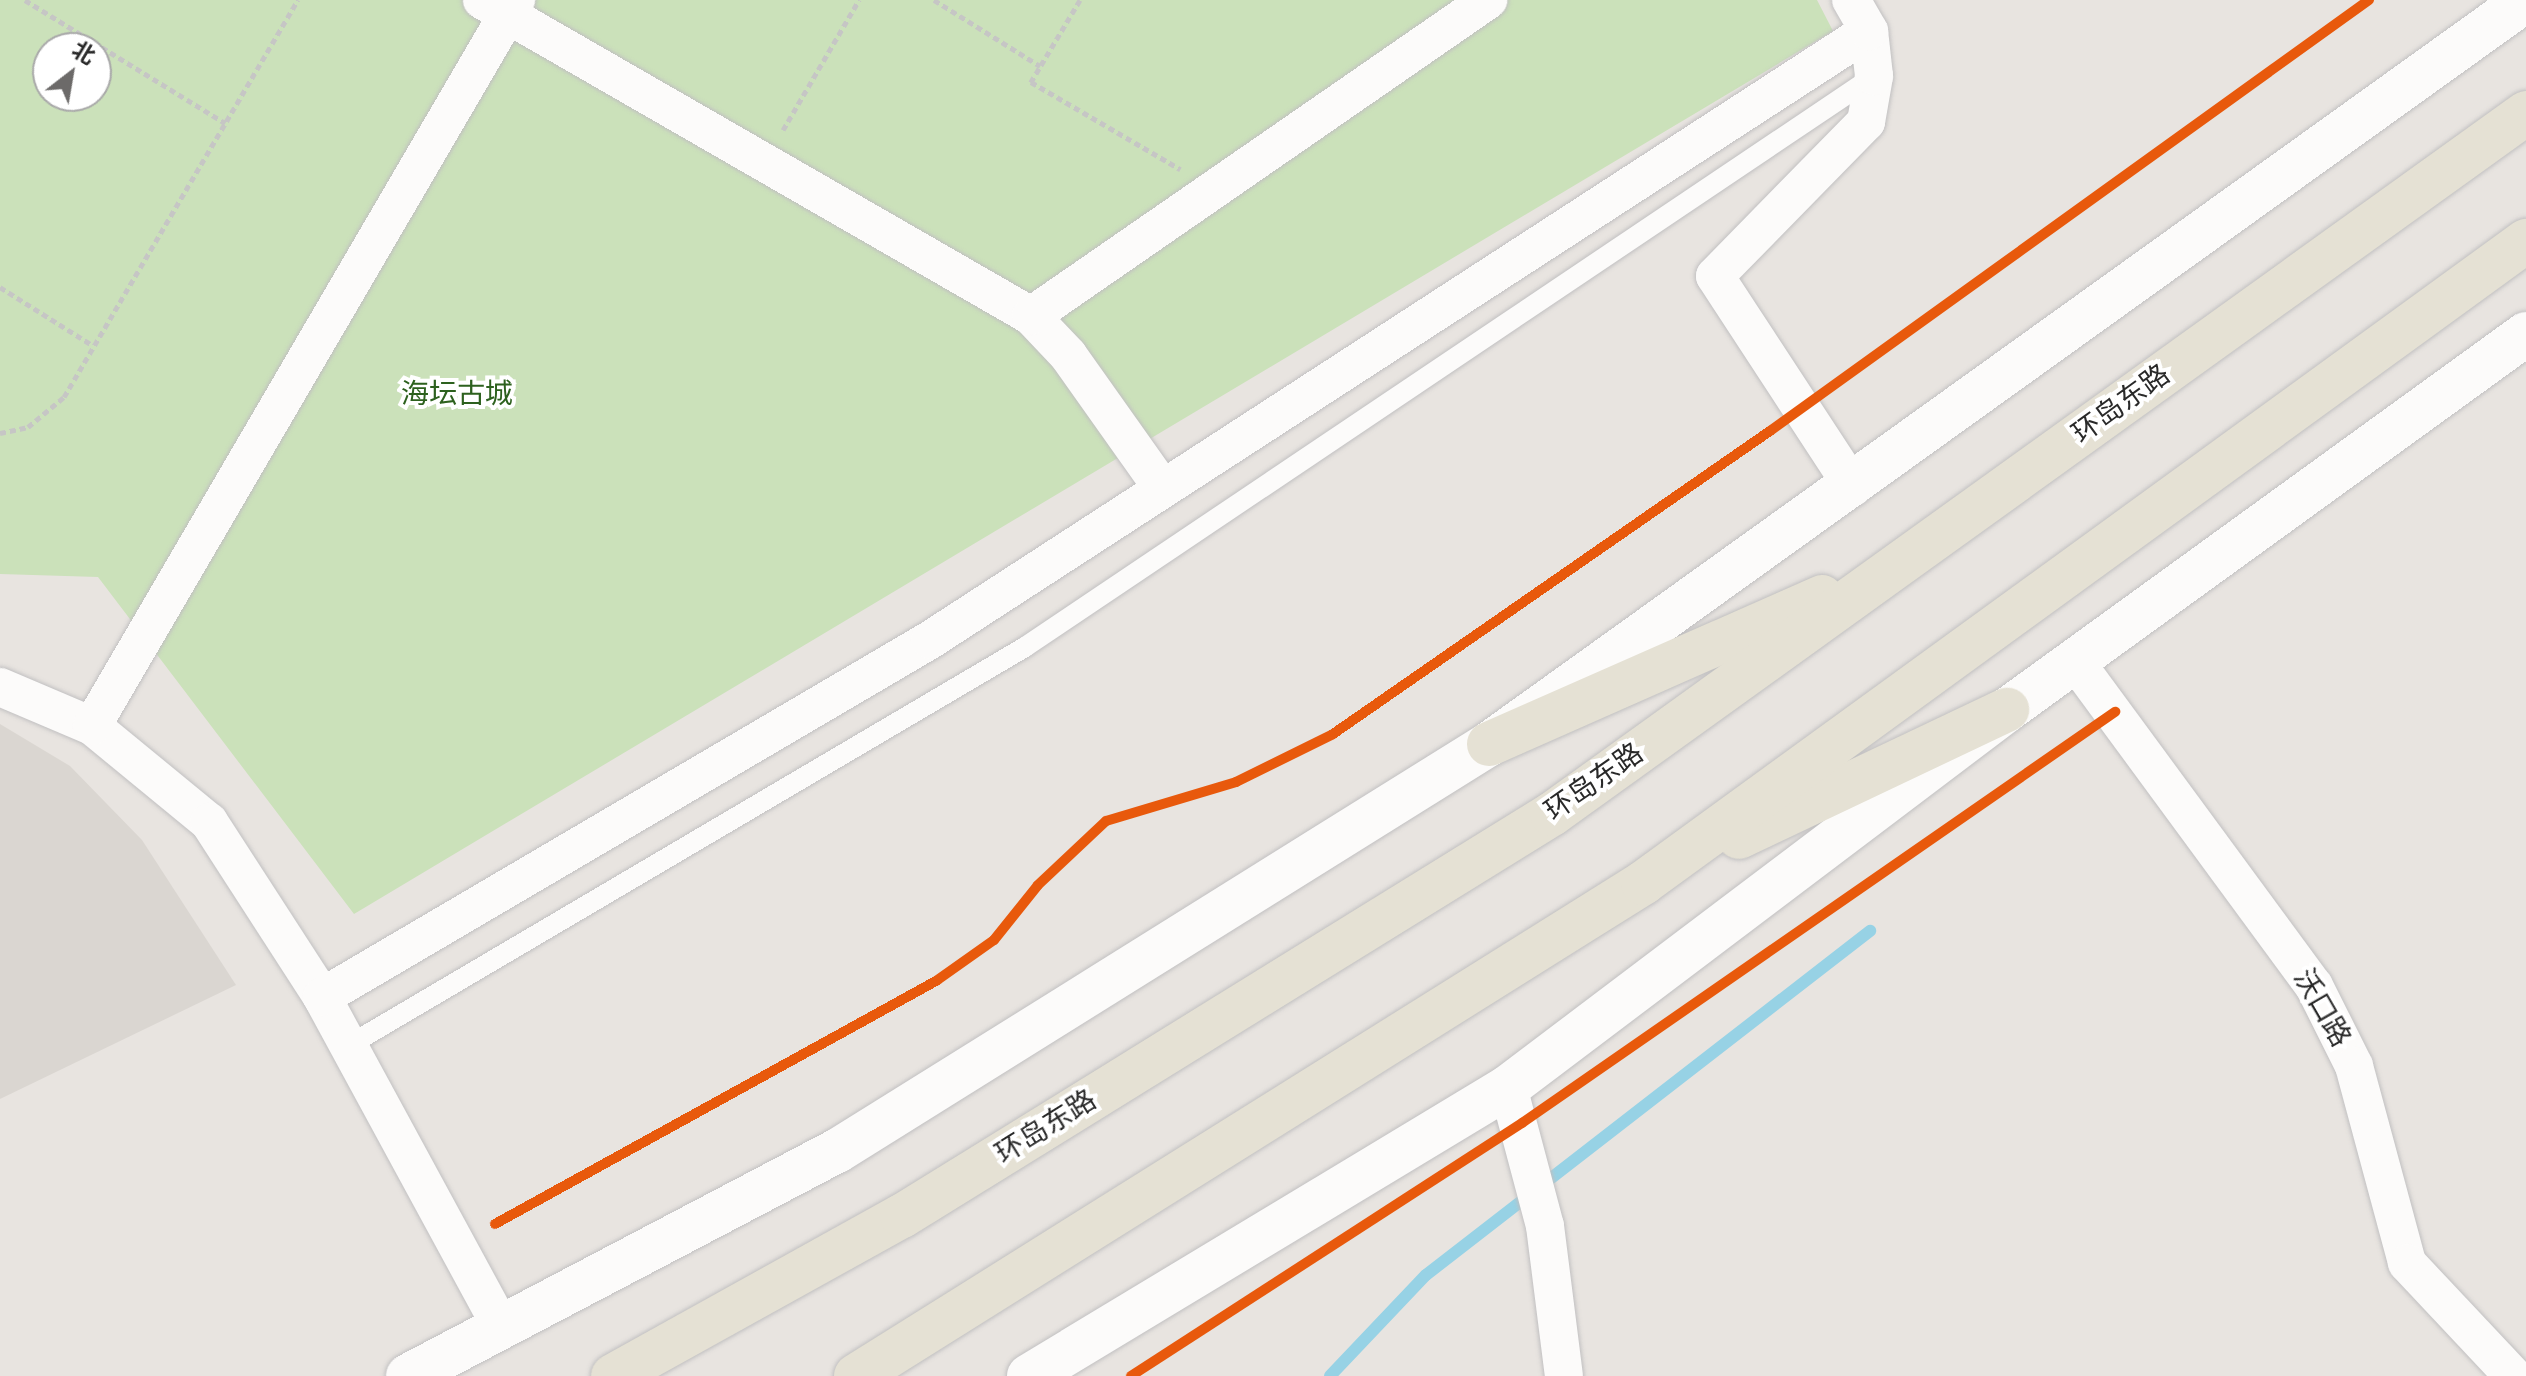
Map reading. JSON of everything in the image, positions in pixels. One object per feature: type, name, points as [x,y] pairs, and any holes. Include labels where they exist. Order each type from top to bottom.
[{"type":"main road","name":"环岛东路","points":[[613,1376],[902,1216],[1552,814],[2526,113]]},
{"type":"main road","points":[[856,1376],[1643,883],[2526,241]]},
{"type":"main road","points":[[1489,744],[1904,560]]},
{"type":"main road","points":[[1643,883],[2007,710]]},
{"type":"street","points":[[1031,316],[1488,0]]},
{"type":"street","points":[[408,1376],[837,1151],[1489,744],[1853,487],[2526,0]]},
{"type":"street","points":[[92,726],[502,5],[764,163],[1031,316],[1068,355],[1163,489]]},
{"type":"street","points":[[322,997],[930,640],[1163,489],[1860,16],[1874,76],[1866,122],[1715,276],[1853,487]]},
{"type":"street","points":[[1029,1376],[1508,1087],[2007,710],[2526,334]]},
{"type":"street","name":"沃口路","points":[[2075,661],[2314,986],[2354,1066],[2407,1263],[2513,1376]]},
{"type":"street","points":[[0,687],[92,726],[209,822],[322,997],[346,1047],[501,1327]]},
{"type":"street","points":[[1508,1087],[1535,1190],[1564,1376]]},
{"type":"lane","points":[[346,1047],[1025,647],[1874,76]]},
{"type":"path","points":[[25,0],[225,123]]},
{"type":"path","points":[[0,433],[28,427],[64,397],[298,0]]},
{"type":"path","points":[[764,163],[859,0]]},
{"type":"path","points":[[934,0],[1040,66]]},
{"type":"path","points":[[1080,0],[1031,82],[1215,189]]},
{"type":"path","points":[[0,287],[92,345]]},
{"type":"green space","name":"海坛古城","points":[[0,0],[1817,0],[1833,31],[354,914],[98,577],[0,574]]},
{"type":"shaded area","points":[[0,724],[70,766],[142,840],[236,985],[0,1099]]},
{"type":"waterway","points":[[1330,1376],[1426,1275],[1870,931]]},
{"type":"cycle path","points":[[495,1224],[936,981],[994,940],[1038,885],[1106,821],[1236,782],[1333,734],[1770,431],[2369,0]]},
{"type":"cycle path","points":[[1131,1376],[1522,1123],[2115,712]]}]
